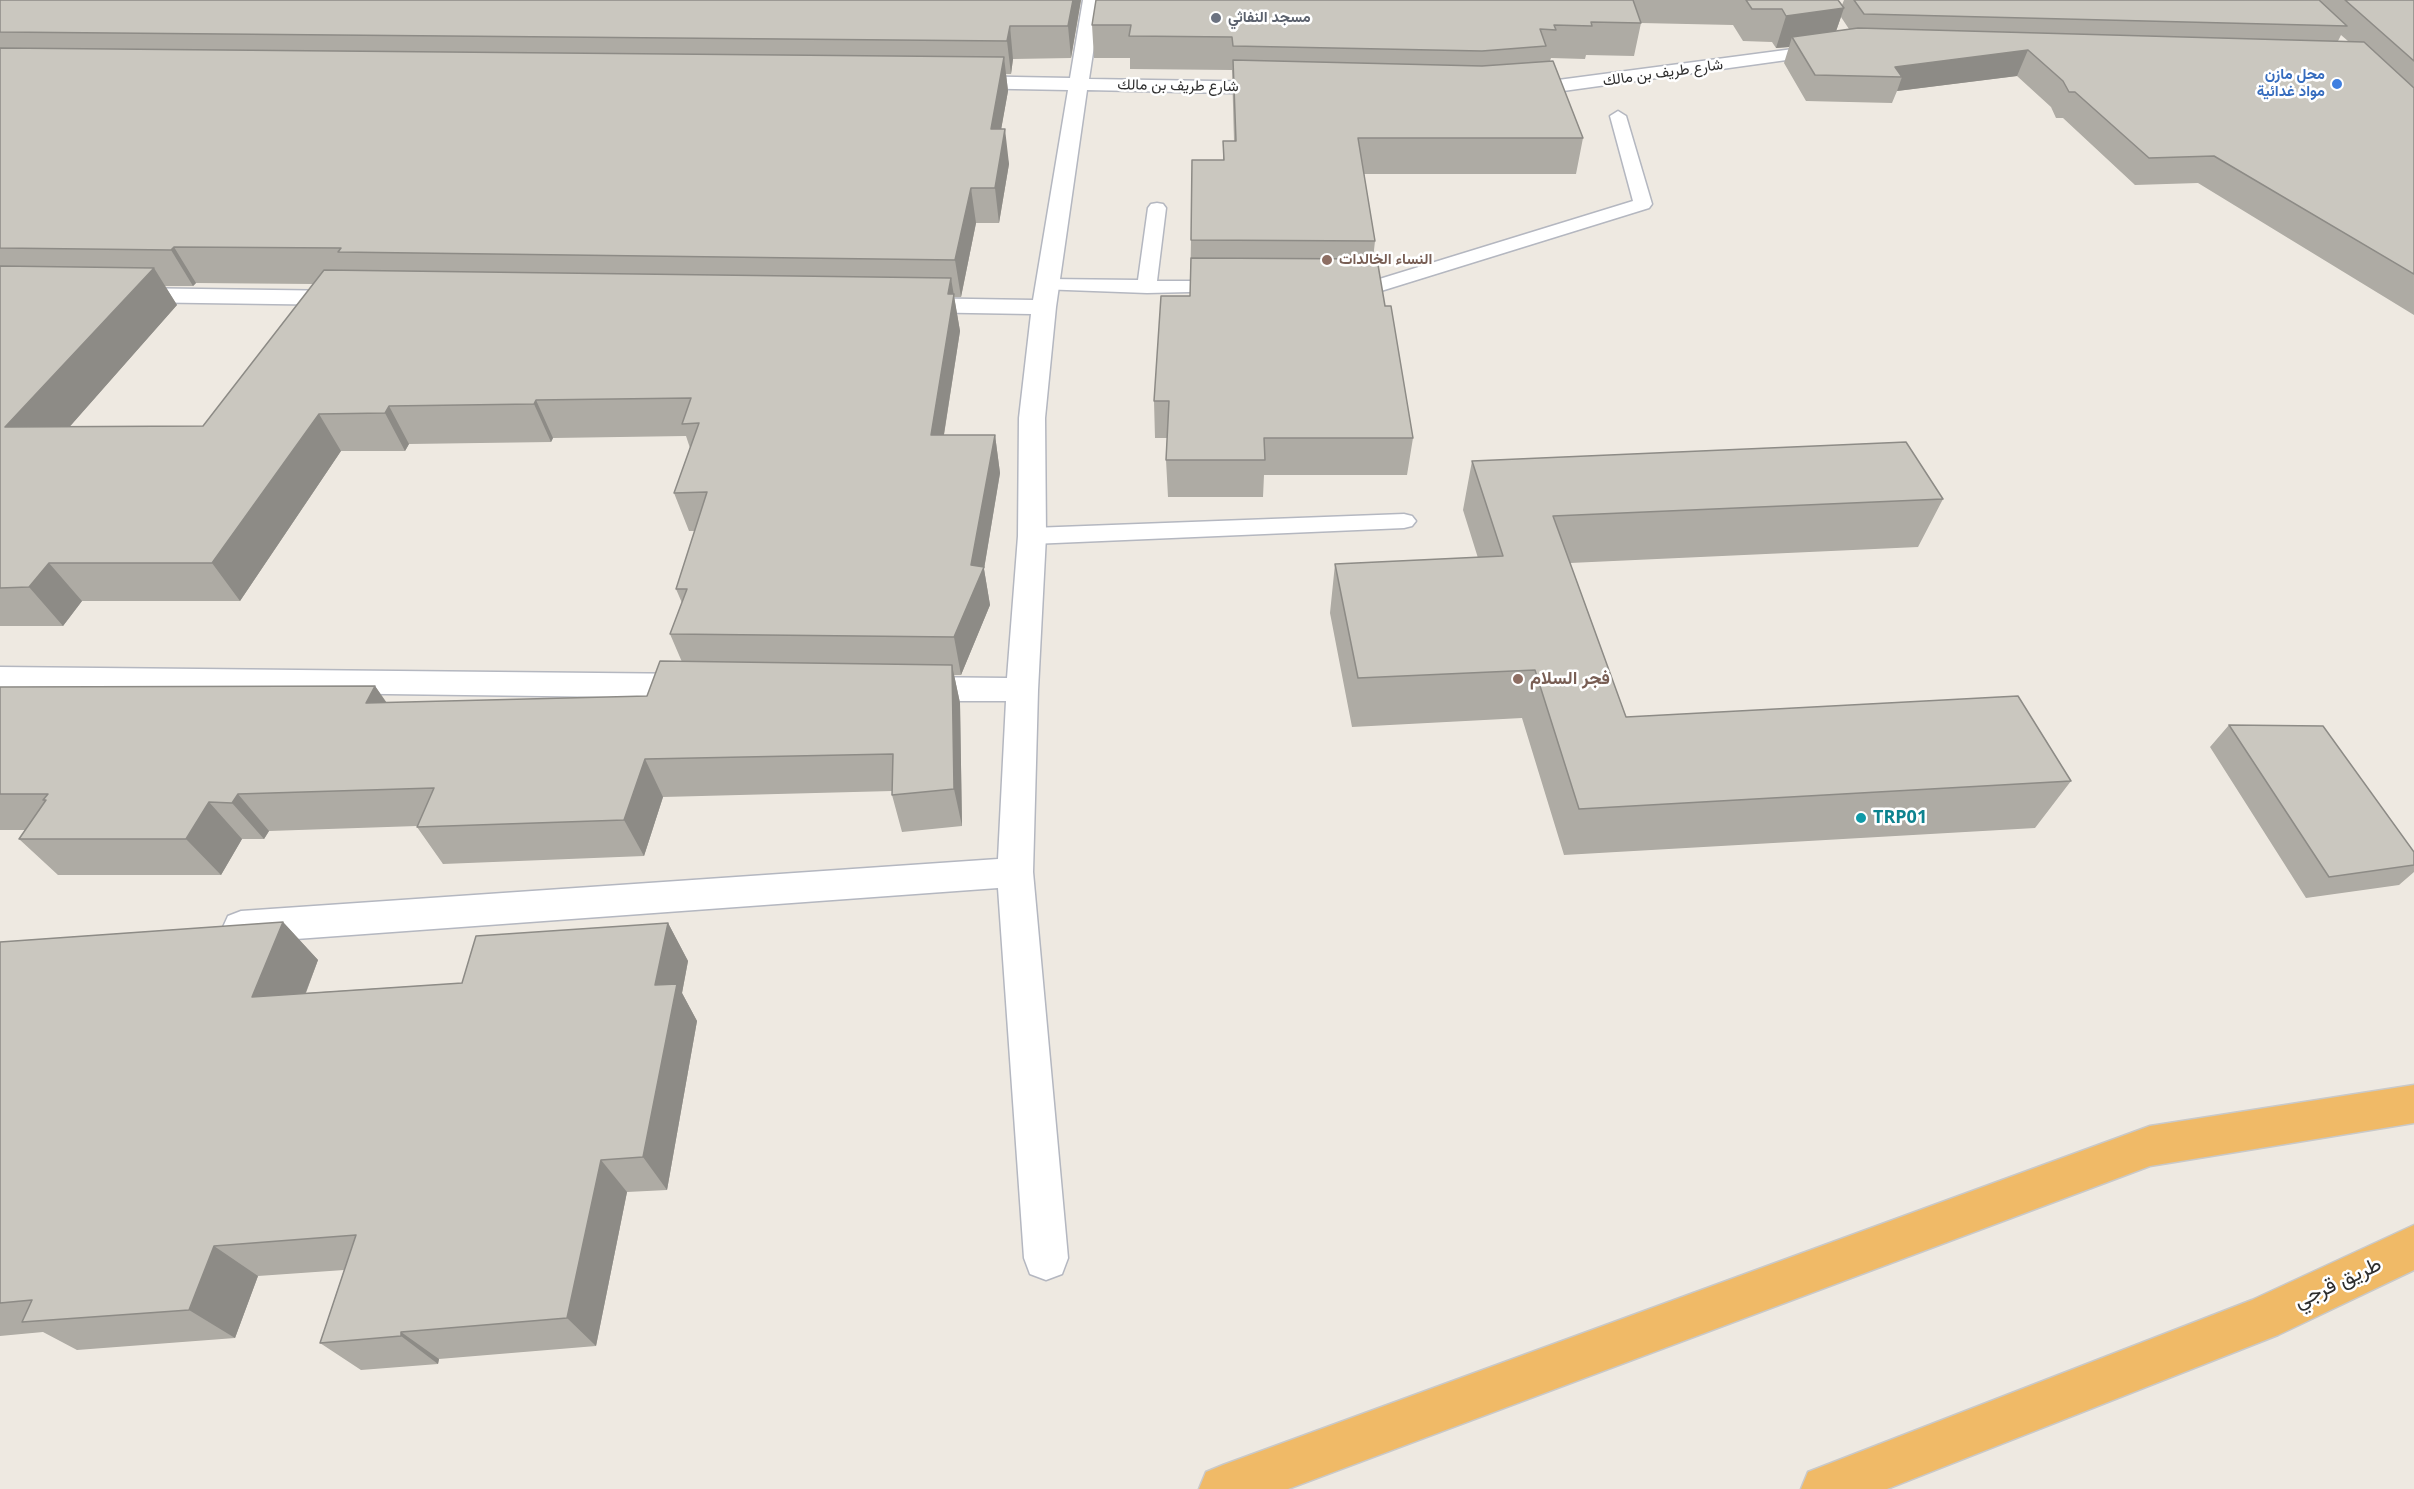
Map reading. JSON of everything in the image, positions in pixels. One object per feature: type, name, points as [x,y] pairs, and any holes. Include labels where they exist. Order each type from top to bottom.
[{"type":"highway","points":[[1223,1489],[2150,1146],[2414,1104]]},
{"type":"highway","name":"طريق قرجي","points":[[1825,1489],[2262,1319],[2414,1247]]},
{"type":"street","points":[[1046,1258],[1015,872],[1022,690],[1032,536],[1032,418],[1046,296],[1092,0]]},
{"type":"street","name":"شارع طريف بن مالك","points":[[1497,92],[1584,84],[1846,42]]},
{"type":"street","name":"شارع طريف بن مالك","points":[[947,82],[1290,88]]},
{"type":"street","points":[[107,295],[368,298]]},
{"type":"street","points":[[890,305],[1046,296]]},
{"type":"street","points":[[0,678],[723,687]]},
{"type":"street","points":[[890,689],[1022,690]]},
{"type":"street","points":[[203,930],[1015,872]]},
{"type":"lane","points":[[1326,287],[1374,287],[1643,204],[1618,116]]},
{"type":"lane","points":[[1147,287],[1157,208]]},
{"type":"lane","points":[[1046,296],[1147,287],[1242,287]]},
{"type":"lane","points":[[1032,536],[1404,521]]},
{"type":"building","points":[[0,0],[1073,0],[1068,26],[1010,26],[1007,41],[0,32]]},
{"type":"building","points":[[1096,0],[1633,0],[1641,23],[1591,22],[1592,26],[1554,25],[1556,30],[1540,29],[1546,46],[1482,51],[1233,46],[1232,37],[1129,36],[1131,25],[1092,25]]},
{"type":"building","points":[[1746,0],[1838,0],[1844,8],[1786,16],[1782,9],[1752,9]]},
{"type":"building","points":[[1854,0],[2319,0],[2347,26],[1864,14]]},
{"type":"building","points":[[2345,0],[2414,0],[2414,61]]},
{"type":"building","points":[[1858,28],[2364,42],[2414,88],[2414,274],[2214,156],[2149,158],[2075,92],[2069,92],[2063,81],[2028,50],[1895,67],[1902,77],[1815,75],[1792,37]]},
{"type":"building","points":[[0,48],[1004,57],[991,129],[1005,129],[995,188],[971,188],[955,260],[338,252],[341,248],[174,247],[171,250],[0,248]]},
{"type":"building","points":[[1233,60],[1482,66],[1553,61],[1583,138],[1358,138],[1375,241],[1191,240],[1192,160],[1224,160],[1223,141],[1236,141]]},
{"type":"building","points":[[1191,258],[1377,259],[1385,306],[1391,306],[1413,438],[1264,438],[1265,460],[1166,460],[1169,401],[1154,401],[1161,296],[1190,296]]},
{"type":"building","points":[[0,266],[154,268],[5,427],[203,426],[324,270],[951,278],[948,294],[954,294],[931,435],[995,435],[971,565],[984,567],[954,637],[670,634],[687,589],[676,589],[707,492],[674,493],[699,423],[682,424],[691,398],[536,400],[534,404],[389,406],[385,413],[319,414],[212,563],[49,563],[29,587],[0,588]]},
{"type":"building","points":[[1906,442],[1943,499],[1553,516],[1626,717],[2018,696],[2071,781],[1579,809],[1535,670],[1358,678],[1335,564],[1503,556],[1472,461]]},
{"type":"building","points":[[660,661],[952,665],[954,789],[892,795],[893,754],[645,759],[624,820],[417,827],[434,788],[238,794],[232,803],[209,802],[186,839],[19,839],[48,794],[0,794],[0,687],[375,686],[366,703],[647,696]]},
{"type":"building","points":[[2229,725],[2323,726],[2414,852],[2414,865],[2329,877]]},
{"type":"building","points":[[283,922],[252,997],[462,983],[476,936],[668,923],[655,985],[677,984],[643,1157],[601,1160],[567,1318],[401,1332],[401,1336],[320,1343],[356,1235],[214,1246],[189,1310],[22,1322],[32,1300],[0,1303],[0,942]]},
{"type":"place","name":"مسجد النفاثي","points":[[1216,18]]},
{"type":"place","name":"محل مازن مواد غدائية","points":[[2337,84]]},
{"type":"place","name":"النساء الخالدات","points":[[1327,260]]},
{"type":"place","name":"فجر السلام","points":[[1518,679]]},
{"type":"place","name":"TRP01","points":[[1861,818]]}]
